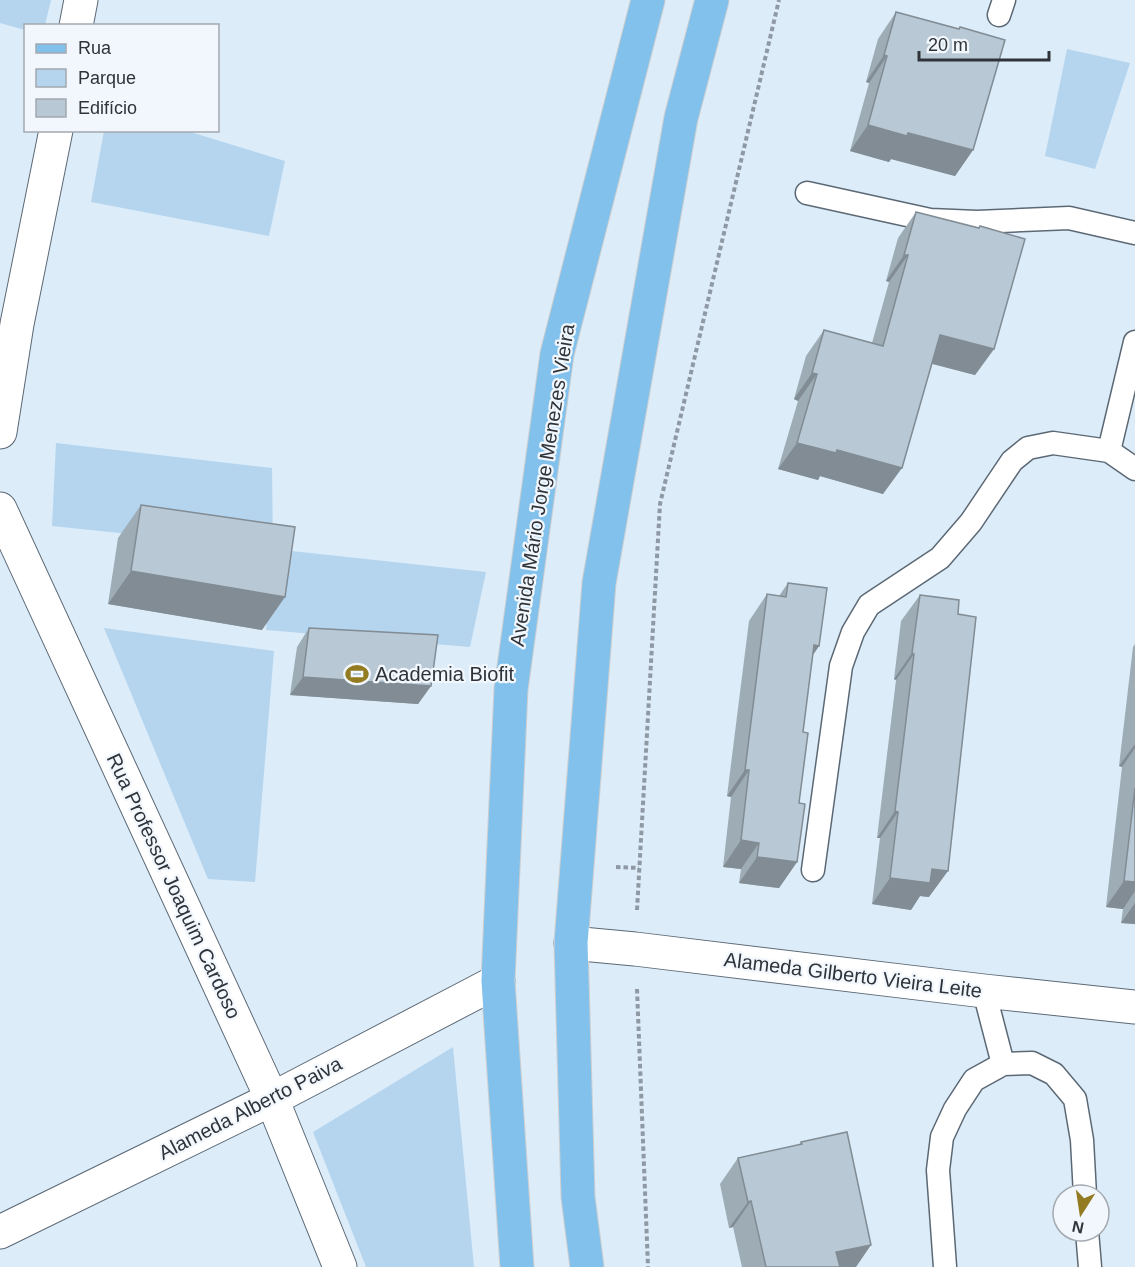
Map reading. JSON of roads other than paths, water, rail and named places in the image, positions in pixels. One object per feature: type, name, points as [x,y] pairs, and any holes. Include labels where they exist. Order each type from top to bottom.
[{"type":"main road","name":"Avenida Mário Jorge Menezes Vieira","points":[[517,1267],[498,981],[511,688],[557,354],[648,0]]},
{"type":"main road","points":[[587,1267],[578,1197],[571,943],[598,583],[681,118],[712,0]]},
{"type":"street","points":[[76,24],[81,0]]},
{"type":"street","points":[[0,432],[17,324],[56,132]]},
{"type":"street","name":"Rua Professor Joaquim Cardoso","points":[[0,509],[272,1099],[340,1267]]},
{"type":"street","name":"Alameda Gilberto Vieira Leite","points":[[571,943],[1135,1007]]},
{"type":"street","name":"Alameda Alberto Paiva","points":[[0,1232],[272,1099],[498,981]]},
{"type":"lane","points":[[807,193],[930,220],[977,222],[1069,218],[1135,233]]},
{"type":"lane","points":[[1109,451],[1135,342]]},
{"type":"lane","points":[[813,870],[841,666],[853,632],[869,605],[940,558],[971,522],[1012,461],[1028,448],[1053,444],[1109,451],[1135,469]]},
{"type":"lane","points":[[984,991],[1003,1064]]},
{"type":"lane","points":[[945,1267],[938,1170],[942,1137],[955,1109],[974,1080],[1003,1064],[1032,1063],[1054,1074],[1075,1100],[1082,1140],[1084,1183]]},
{"type":"lane","points":[[1088,1243],[1090,1267]]},
{"type":"place","name":"Academia Biofit","points":[[357,674]]}]
